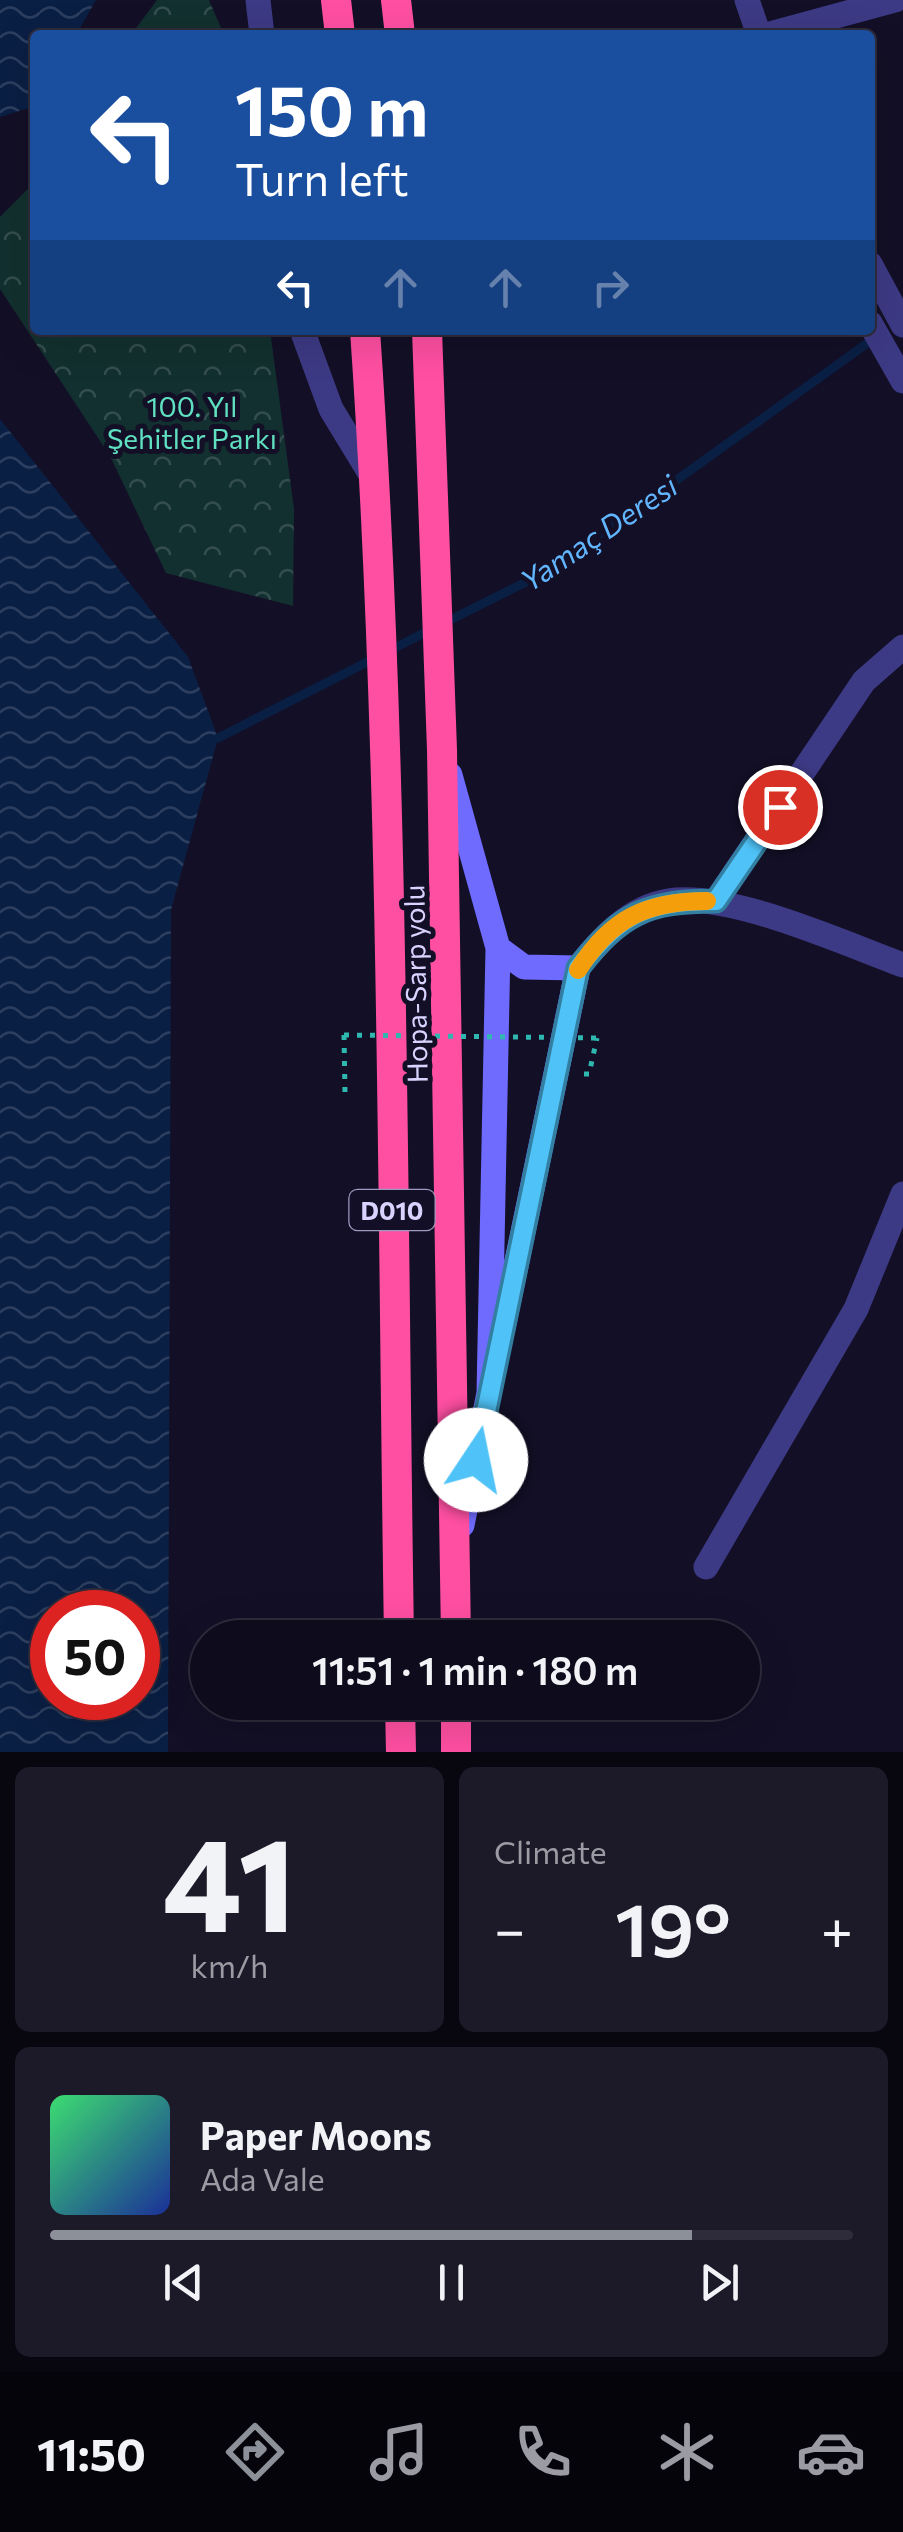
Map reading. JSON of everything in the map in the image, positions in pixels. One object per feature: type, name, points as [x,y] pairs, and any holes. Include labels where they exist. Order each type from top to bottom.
[{"type":"highway","points":[[336,0],[339,30]]},
{"type":"highway","points":[[396,0],[399,30]]},
{"type":"highway","name":"D010","points":[[366,335],[376,481],[385,782],[399,1620]]},
{"type":"highway","name":"Hopa-Sarp yolu","points":[[427,335],[442,750],[456,1620]]},
{"type":"highway","points":[[400,1720],[400,1752]]},
{"type":"highway","points":[[456,1720],[456,1752]]},
{"type":"main road","points":[[442,750],[498,948],[489,1393]]},
{"type":"main road","points":[[455,1560],[578,968],[524,967],[498,948]]},
{"type":"street","points":[[258,0],[261,30]]},
{"type":"street","points":[[747,0],[761,30]]},
{"type":"street","points":[[782,30],[896,0]]},
{"type":"street","points":[[875,273],[903,326]]},
{"type":"street","points":[[875,333],[903,381]]},
{"type":"street","points":[[304,335],[330,409],[376,481]]},
{"type":"street","points":[[716,901],[864,681],[903,647]]},
{"type":"street","points":[[578,968],[607,931],[666,901],[716,901],[903,965]]},
{"type":"street","points":[[706,1567],[856,1309],[903,1194]]},
{"type":"path","points":[[346,1094],[344,1036],[597,1038]]},
{"type":"green space","points":[[157,0],[209,0],[222,30],[135,30]]},
{"type":"green space","name":"100. Yıl Şehitler Parkı","points":[[30,187],[30,335],[0,289],[0,217]]},
{"type":"green space","name":"100. Yıl Şehitler Parkı","points":[[30,335],[271,335],[294,509],[293,606],[166,573],[110,456]]},
{"type":"water","points":[[0,0],[96,0],[79,30],[30,30],[30,108],[0,117]]},
{"type":"water","points":[[0,419],[188,657],[218,738],[171,910],[168,1752],[0,1752]]},
{"type":"waterway","name":"Yamaç Deresi","points":[[444,623],[554,568],[876,337]]},
{"type":"waterway","name":"Yamaç Deresi","points":[[218,738],[430,630]]},
{"type":"slow traffic","points":[[578,970],[607,931],[666,901],[707,901]]},
{"type":"route","points":[[476,1460],[578,968],[607,931],[666,901],[716,901],[780,807]]}]
